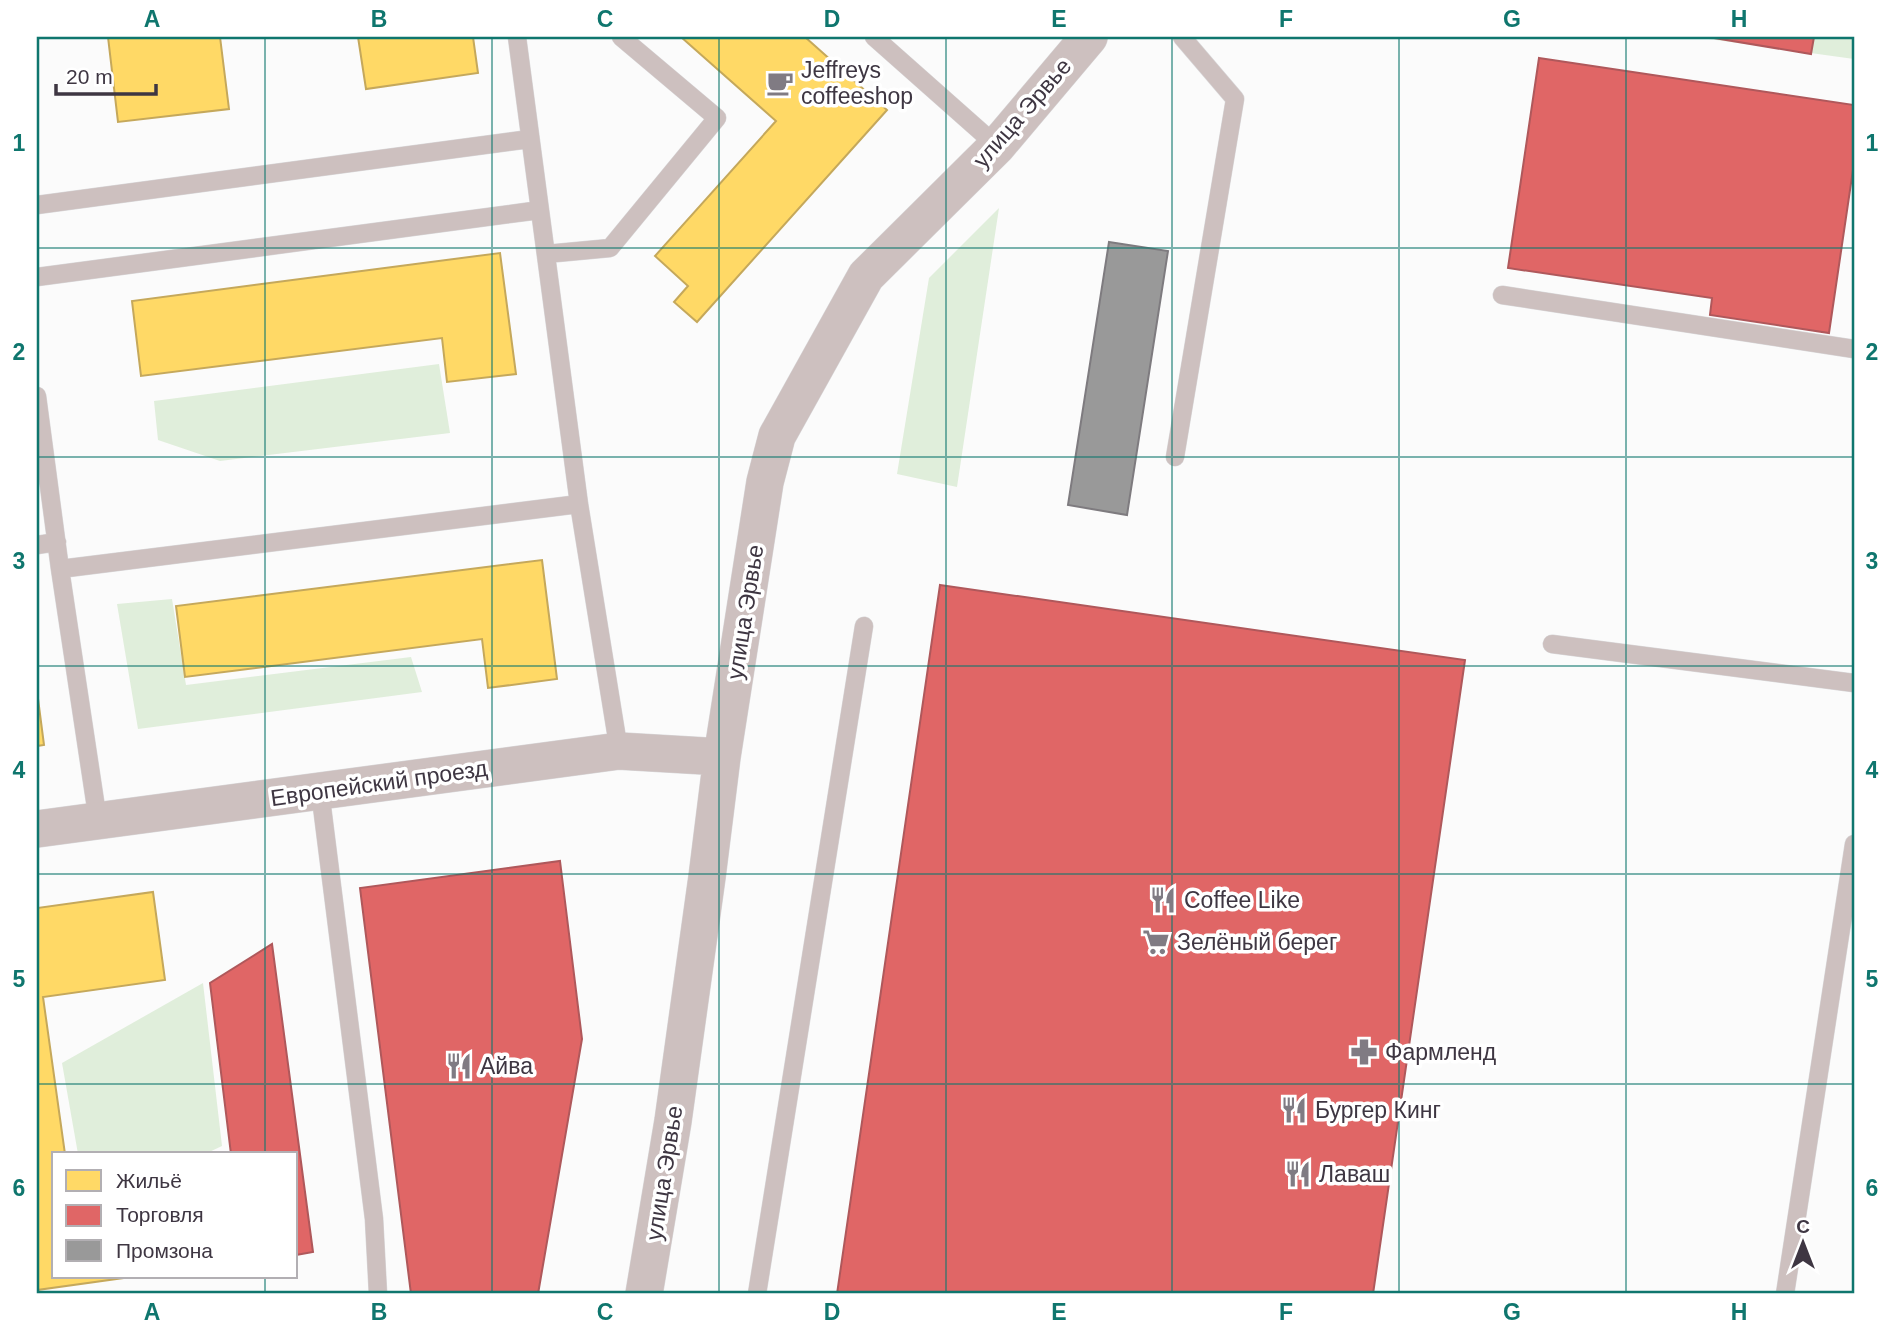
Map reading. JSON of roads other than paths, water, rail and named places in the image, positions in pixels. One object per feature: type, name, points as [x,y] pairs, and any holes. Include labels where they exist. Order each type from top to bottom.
[{"type":"street","name":"улица Эрвье","points":[[644,1294],[673,1121],[722,757],[765,482],[777,436],[866,276],[997,146],[1089,37]]},
{"type":"street","name":"Европейский проезд","points":[[37,829],[619,751],[722,757]]},
{"type":"lane","points":[[517,37],[579,504],[619,751]]},
{"type":"lane","points":[[546,254],[610,248],[717,118],[621,37]]},
{"type":"lane","points":[[874,37],[997,146]]},
{"type":"lane","points":[[1175,457],[1235,99],[1182,37]]},
{"type":"lane","points":[[37,205],[530,139]]},
{"type":"lane","points":[[37,277],[540,209]]},
{"type":"lane","points":[[1502,295],[1854,349]]},
{"type":"lane","points":[[37,396],[98,821]]},
{"type":"lane","points":[[60,569],[579,504]]},
{"type":"lane","points":[[37,545],[57,542]]},
{"type":"lane","points":[[757,1294],[864,626]]},
{"type":"lane","points":[[1552,644],[1854,683]]},
{"type":"lane","points":[[320,791],[374,1219],[379,1294]]},
{"type":"lane","points":[[1785,1294],[1854,844]]},
{"type":"place","name":"Jeffreys coffeeshop","points":[[780,83]]},
{"type":"place","name":"Coffee Like","points":[[1163,900]]},
{"type":"place","name":"Зелёный берег","points":[[1156,942]]},
{"type":"place","name":"Фармленд","points":[[1364,1052]]},
{"type":"place","name":"Айва","points":[[459,1066]]},
{"type":"place","name":"Бургер Кинг","points":[[1294,1110]]},
{"type":"place","name":"Лаваш","points":[[1298,1174]]}]
